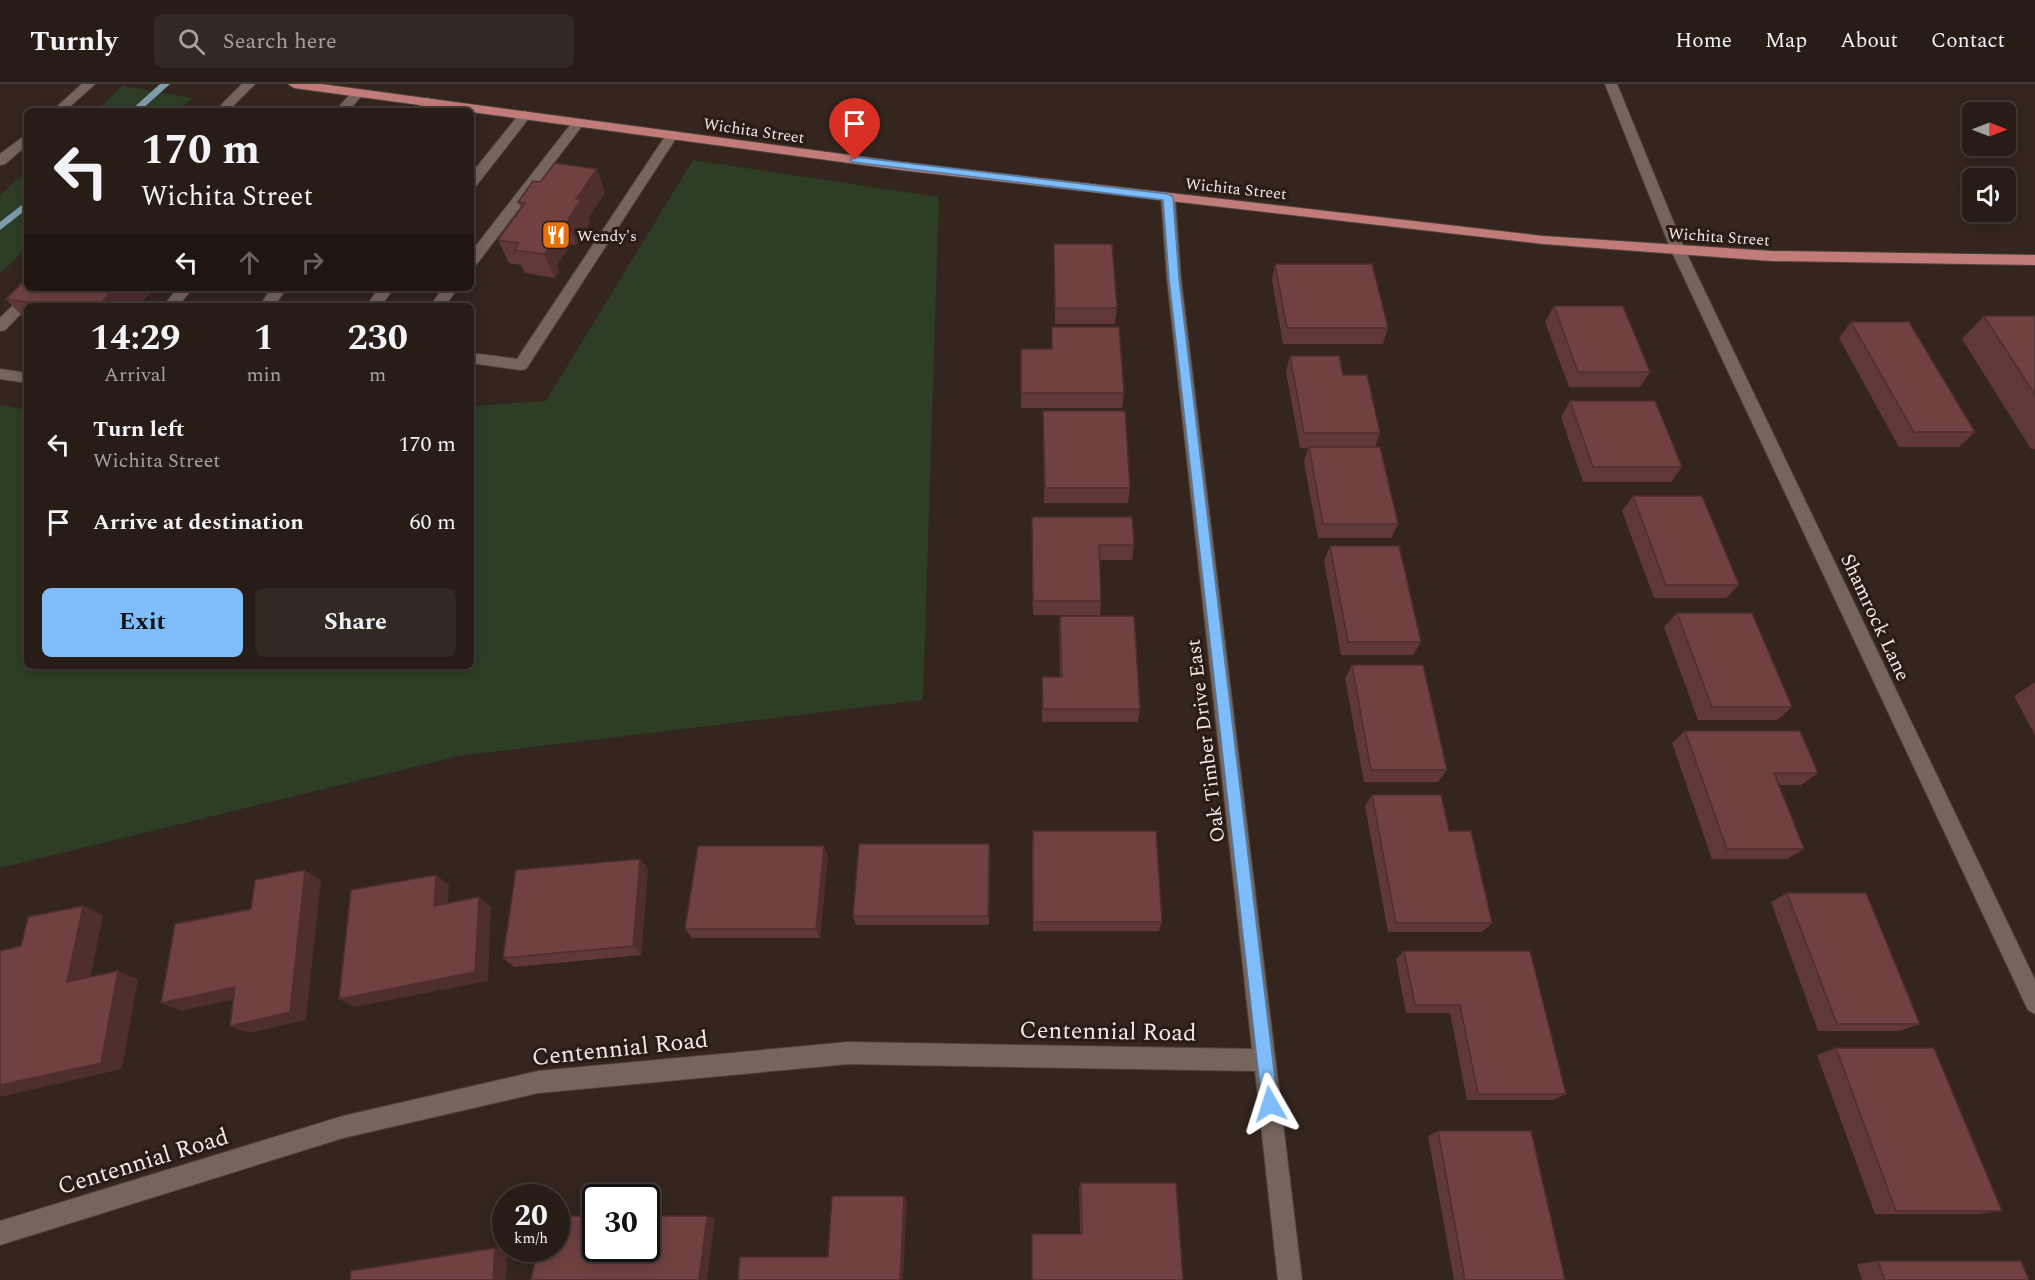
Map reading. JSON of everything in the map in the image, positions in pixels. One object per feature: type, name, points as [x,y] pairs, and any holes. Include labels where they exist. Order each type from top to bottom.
[{"type":"main road","name":"Wichita Street","points":[[294,84],[358,93],[424,107]]},
{"type":"main road","name":"Wichita Street","points":[[474,111],[525,115],[901,166],[1543,240],[1771,256],[2035,260]]},
{"type":"street","points":[[61,108],[89,84]]},
{"type":"street","points":[[224,108],[249,84]]},
{"type":"street","name":"Shamrock Lane","points":[[1612,86],[1678,250],[2035,1002]]},
{"type":"street","points":[[345,108],[358,93]]},
{"type":"street","points":[[474,179],[525,115]]},
{"type":"street","points":[[474,258],[578,123]]},
{"type":"street","points":[[474,358],[521,364],[672,135]]},
{"type":"street","points":[[0,161],[24,141]]},
{"type":"street","name":"Oak Timber Drive East","points":[[1168,197],[1174,279],[1290,1280]]},
{"type":"street","points":[[0,326],[36,291]]},
{"type":"street","points":[[173,303],[183,291]]},
{"type":"street","points":[[268,303],[278,291]]},
{"type":"street","points":[[375,303],[385,291]]},
{"type":"street","points":[[439,303],[449,291]]},
{"type":"street","points":[[0,374],[24,378]]},
{"type":"street","name":"Centennial Road","points":[[0,1233],[344,1127],[538,1082],[849,1053],[1265,1060]]},
{"type":"green space","points":[[123,86],[192,98],[181,108],[98,108]]},
{"type":"green space","points":[[693,160],[939,197],[923,700],[459,756],[0,868],[0,405],[24,409],[24,669],[474,669],[474,406],[546,401]]},
{"type":"green space","points":[[24,174],[24,251],[0,273],[0,195]]},
{"type":"building","points":[[555,163],[597,169],[576,199],[581,199],[567,222],[562,221],[544,246],[550,247],[544,254],[514,250],[519,243],[498,240],[525,203],[518,202],[533,181],[540,182]]},
{"type":"building","points":[[1054,244],[1112,244],[1117,308],[1055,308]]},
{"type":"building","points":[[1275,264],[1372,264],[1388,328],[1287,328]]},
{"type":"building","points":[[24,281],[24,291],[111,291],[101,303],[31,303],[6,299]]},
{"type":"building","points":[[1554,306],[1623,306],[1650,372],[1578,372]]},
{"type":"building","points":[[1984,316],[2035,316],[2035,395]]},
{"type":"building","points":[[1851,322],[1909,322],[1975,432],[1914,432]]},
{"type":"building","points":[[1052,327],[1119,327],[1124,393],[1021,393],[1021,349],[1052,349]]},
{"type":"building","points":[[1290,356],[1339,356],[1343,375],[1367,375],[1380,433],[1304,433]]},
{"type":"building","points":[[1570,401],[1655,401],[1682,467],[1593,467]]},
{"type":"building","points":[[1043,411],[1125,411],[1130,488],[1045,488]]},
{"type":"building","points":[[1309,447],[1380,447],[1398,524],[1323,524]]},
{"type":"building","points":[[1633,496],[1702,496],[1739,585],[1666,585]]},
{"type":"building","points":[[1032,517],[1132,517],[1134,545],[1099,545],[1101,601],[1033,601]]},
{"type":"building","points":[[1330,546],[1399,546],[1421,642],[1348,642]]},
{"type":"building","points":[[1677,613],[1752,613],[1792,707],[1712,707]]},
{"type":"building","points":[[1060,616],[1134,616],[1140,709],[1043,709],[1042,677],[1062,677]]},
{"type":"building","points":[[1352,665],[1423,665],[1447,770],[1371,770]]},
{"type":"building","points":[[1685,731],[1800,731],[1818,773],[1774,773],[1804,849],[1727,849]]},
{"type":"building","points":[[1372,795],[1441,795],[1449,831],[1471,831],[1492,923],[1396,923]]},
{"type":"building","points":[[1033,831],[1156,831],[1162,922],[1033,922]]},
{"type":"building","points":[[859,844],[989,844],[988,916],[853,916]]},
{"type":"building","points":[[698,846],[824,846],[816,929],[685,929]]},
{"type":"building","points":[[640,859],[633,946],[503,958],[516,870]]},
{"type":"building","points":[[305,870],[290,1012],[230,1026],[235,987],[161,1003],[175,924],[251,909],[255,880]]},
{"type":"building","points":[[436,875],[434,906],[479,897],[475,972],[339,999],[351,890]]},
{"type":"building","points":[[1787,893],[1866,893],[1920,1024],[1837,1024]]},
{"type":"building","points":[[83,906],[67,982],[118,971],[101,1063],[0,1085],[0,951],[21,946],[28,917]]},
{"type":"building","points":[[1404,951],[1530,951],[1566,1094],[1478,1094],[1460,1005],[1415,1005]]},
{"type":"building","points":[[1836,1048],[1934,1048],[2002,1211],[1896,1211]]},
{"type":"building","points":[[1438,1131],[1531,1131],[1565,1280],[1465,1280]]},
{"type":"building","points":[[1081,1183],[1176,1183],[1183,1280],[1032,1280],[1032,1234],[1082,1234]]},
{"type":"building","points":[[832,1196],[904,1196],[900,1280],[738,1280],[740,1257],[828,1257]]},
{"type":"building","points":[[570,1216],[582,1216],[582,1262],[660,1262],[660,1216],[707,1216],[699,1280],[531,1280],[535,1262],[570,1262]]},
{"type":"building","points":[[492,1248],[492,1262],[494,1262],[493,1280],[350,1280],[351,1271]]},
{"type":"building","points":[[1878,1261],[2021,1261],[2029,1280],[1885,1280]]},
{"type":"waterway","points":[[138,108],[165,84]]},
{"type":"waterway","points":[[0,227],[24,207]]},
{"type":"place","name":"Wendy's","points":[[556,235]]},
{"type":"route","points":[[855,160],[1168,197],[1174,279],[1270,1104]]}]
